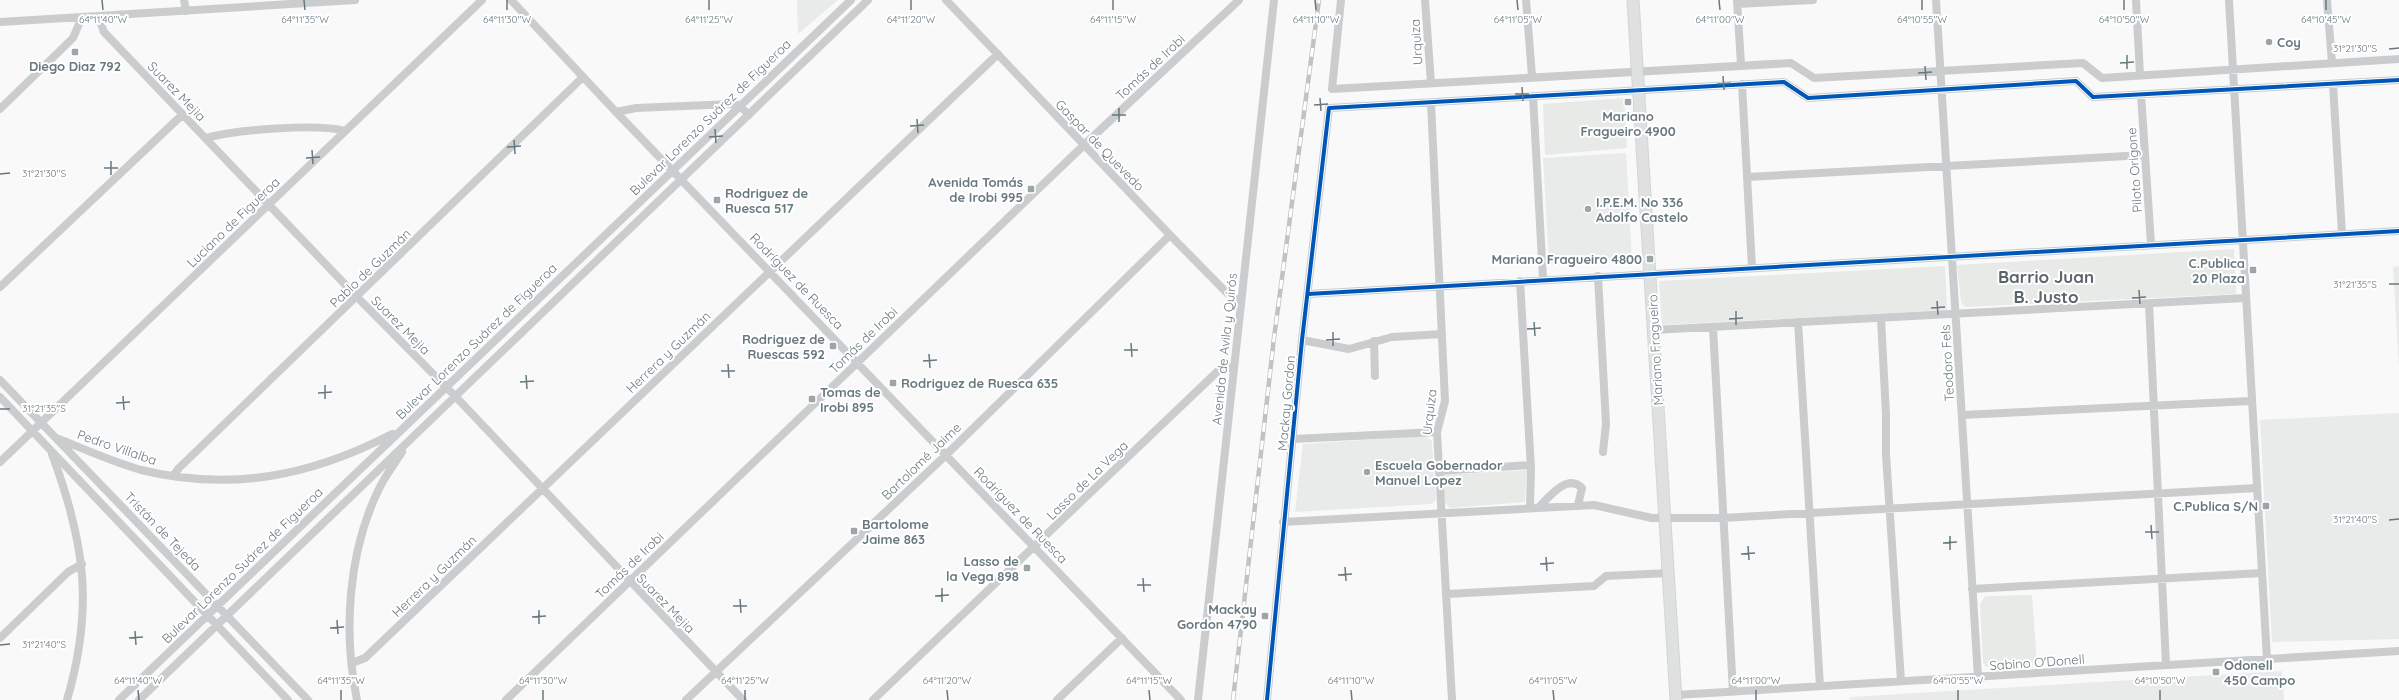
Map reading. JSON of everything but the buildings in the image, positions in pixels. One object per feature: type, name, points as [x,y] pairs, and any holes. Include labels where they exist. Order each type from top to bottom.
[{"type":"main road","name":"Mariano Fragueiro","points":[[1633,0],[1640,90],[1676,698]]},
{"type":"street","points":[[184,0],[186,11]]},
{"type":"street","points":[[0,22],[355,0]]},
{"type":"street","name":"Luciano de Figueroa","points":[[0,462],[482,0]]},
{"type":"street","name":"Rodríguez de Ruesca","points":[[511,0],[583,78],[683,179],[1182,700]]},
{"type":"street","name":"Bulevar Lorenzo Suárez de Figueroa","points":[[119,700],[206,615],[446,388],[739,105],[851,0]]},
{"type":"street","name":"Bulevar Lorenzo Suárez de Figueroa","points":[[139,700],[868,0]]},
{"type":"street","name":"Gaspar de Quevedo","points":[[946,0],[1170,235],[1228,294],[1241,302]]},
{"type":"street","name":"Tomás de Irobi","points":[[506,700],[1084,145],[1239,0]]},
{"type":"street","name":"Avenida de Avila y Quirós","points":[[1198,700],[1274,0]]},
{"type":"street","points":[[1341,0],[1332,89],[1532,76],[1790,63],[1814,78],[2083,63],[2102,78],[2399,59]]},
{"type":"street","name":"Urquiza","points":[[1425,0],[1431,83]]},
{"type":"street","points":[[1526,0],[1532,76]]},
{"type":"street","points":[[1741,65],[1737,2],[1813,0]]},
{"type":"street","name":"Teodoro Fels","points":[[1936,0],[1957,313],[1978,677]]},
{"type":"street","points":[[2136,0],[2140,75]]},
{"type":"street","points":[[2229,0],[2244,239],[2245,298],[2267,659]]},
{"type":"street","points":[[2327,0],[2332,63]]},
{"type":"street","name":"Suarez Mejia","points":[[98,16],[104,32],[182,115],[206,138],[357,297],[455,396],[629,582],[743,700]]},
{"type":"street","points":[[0,109],[73,38],[82,17]]},
{"type":"street","name":"Herrera y Guzmán","points":[[352,663],[365,658],[998,54]]},
{"type":"street","name":"Pablo de Guzmán","points":[[173,476],[179,468],[583,78]]},
{"type":"street","points":[[1431,103],[1784,82],[1808,98],[1942,88],[2076,81],[2093,97],[2399,80]]},
{"type":"street","points":[[1742,84],[1752,268]]},
{"type":"street","points":[[2333,84],[2342,234]]},
{"type":"street","name":"Piloto Origone","points":[[2142,94],[2151,244]]},
{"type":"street","points":[[1533,96],[1543,279]]},
{"type":"street","name":"Urquiza","points":[[1431,103],[1445,401],[1437,432],[1452,700]]},
{"type":"street","name":"Mackay Gordon","points":[[1267,700],[1283,522],[1293,439],[1302,340],[1329,108],[1431,103]]},
{"type":"street","points":[[616,112],[636,108],[739,105],[749,115]]},
{"type":"street","points":[[0,287],[182,115]]},
{"type":"street","points":[[206,138],[227,133],[324,127],[345,131]]},
{"type":"street","points":[[1748,177],[2145,154]]},
{"type":"street","points":[[1308,294],[1952,255],[2399,231]]},
{"type":"street","name":"Bartolomé Jaime","points":[[686,700],[946,455],[1170,235]]},
{"type":"street","points":[[1598,276],[1606,424],[1603,452]]},
{"type":"street","points":[[1520,281],[1531,464],[1530,507]]},
{"type":"street","points":[[1654,330],[2245,298]]},
{"type":"street","points":[[2149,304],[2154,404],[2156,494],[2166,666]]},
{"type":"street","points":[[1881,318],[1890,508],[1901,681]]},
{"type":"street","points":[[1798,322],[1820,686]]},
{"type":"street","points":[[1713,327],[1722,518],[1733,692]]},
{"type":"street","points":[[1302,340],[1340,349],[1349,349],[1392,337],[1442,334]]},
{"type":"street","points":[[1374,341],[1375,376]]},
{"type":"street","name":"Lasso de La Vega","points":[[873,700],[1218,370],[1234,366]]},
{"type":"street","name":"Tristán de Tejeda","points":[[0,380],[308,700]]},
{"type":"street","name":"Tristán de Tejeda","points":[[0,397],[288,700]]},
{"type":"street","points":[[1962,415],[2154,404],[2251,401]]},
{"type":"street","name":"Pedro Villalba","points":[[56,438],[140,469],[173,476],[224,481],[272,477],[294,472],[346,456],[402,428]]},
{"type":"street","points":[[1293,439],[1437,432]]},
{"type":"street","points":[[358,700],[352,663],[350,610],[362,537],[378,489],[409,441]]},
{"type":"street","points":[[51,450],[71,507],[82,564],[83,630],[78,662],[67,700]]},
{"type":"street","points":[[1440,471],[1531,464]]},
{"type":"street","points":[[1539,507],[1563,484],[1570,483],[1578,484],[1582,488],[1578,505]]},
{"type":"street","points":[[1283,522],[1578,505],[1594,505],[1665,520],[1809,514],[1890,508],[2257,488]]},
{"type":"street","points":[[0,638],[68,572],[82,564]]},
{"type":"street","points":[[1447,594],[1594,586],[1606,576],[1668,573]]},
{"type":"street","points":[[1972,589],[2262,573]]},
{"type":"street","points":[[1057,700],[1122,638]]},
{"type":"street","name":"Sabino O'Donell","points":[[1676,698],[1733,692],[1820,686],[2399,652]]},
{"type":"shaded area","points":[[797,0],[838,0],[798,34]]},
{"type":"shaded area","points":[[1624,98],[1627,148],[1545,155],[1543,104]]},
{"type":"shaded area","name":"I.P.E.M. No 336 Adolfo Castelo","points":[[1626,153],[1632,261],[1549,265],[1543,158]]},
{"type":"shaded area","points":[[2234,249],[2236,294],[1965,307],[1961,302],[1957,265]]},
{"type":"shaded area","points":[[1945,266],[1947,310],[1662,325],[1659,281]]},
{"type":"shaded area","points":[[2399,266],[2399,369],[2393,267]]},
{"type":"shaded area","points":[[2399,413],[2399,639],[2272,642],[2260,420]]},
{"type":"shaded area","name":"Escuela Gobernador Manuel Lopez","points":[[1426,436],[1432,441],[1436,500],[1432,504],[1295,512],[1303,444]]},
{"type":"shaded area","points":[[1527,470],[1525,502],[1450,508],[1445,503],[1443,475]]},
{"type":"shaded area","points":[[2032,595],[2037,665],[1986,667],[1983,663],[1980,604],[1985,596]]},
{"type":"shaded area","points":[[2282,671],[2284,700],[1850,700],[1850,697]]},
{"type":"railway","points":[[1233,700],[1274,338],[1319,0]]},
{"type":"cycle path","points":[[1267,700],[1302,340],[1329,108],[1784,82],[1808,98],[2076,81],[2093,97],[2399,80]]},
{"type":"cycle path","points":[[1308,294],[2399,231]]},
{"type":"place","name":"Coy","points":[[2269,42]]},
{"type":"place","name":"Diego Diaz 792","points":[[75,52]]},
{"type":"place","name":"Mariano Fragueiro 4900","points":[[1628,102]]},
{"type":"place","name":"Avenida Tomás de Irobi 995","points":[[1031,189]]},
{"type":"place","name":"Rodriguez de Ruesca 517","points":[[717,200]]},
{"type":"place","name":"I.P.E.M. No 336 Adolfo Castelo","points":[[1588,209]]},
{"type":"place","name":"Mariano Fragueiro 4800","points":[[1650,259]]},
{"type":"place","name":"C.Publica 20 Plaza","points":[[2253,270]]},
{"type":"place","name":"Rodriguez de Ruescas 592","points":[[833,346]]},
{"type":"place","name":"Rodriguez de Ruesca 635","points":[[893,383]]},
{"type":"place","name":"Tomas de Irobi 895","points":[[812,399]]},
{"type":"place","name":"Escuela Gobernador Manuel Lopez","points":[[1367,472]]},
{"type":"place","name":"C.Publica S/N","points":[[2266,506]]},
{"type":"place","name":"Bartolome Jaime 863","points":[[854,531]]},
{"type":"place","name":"Lasso de la Vega 898","points":[[1027,568]]},
{"type":"place","name":"Mackay Gordon 4790","points":[[1265,616]]},
{"type":"place","name":"Odonell 450 Campo","points":[[2216,672]]},
{"type":"district","name":"Barrio Juan B. Justo","points":[[2046,287]]}]
